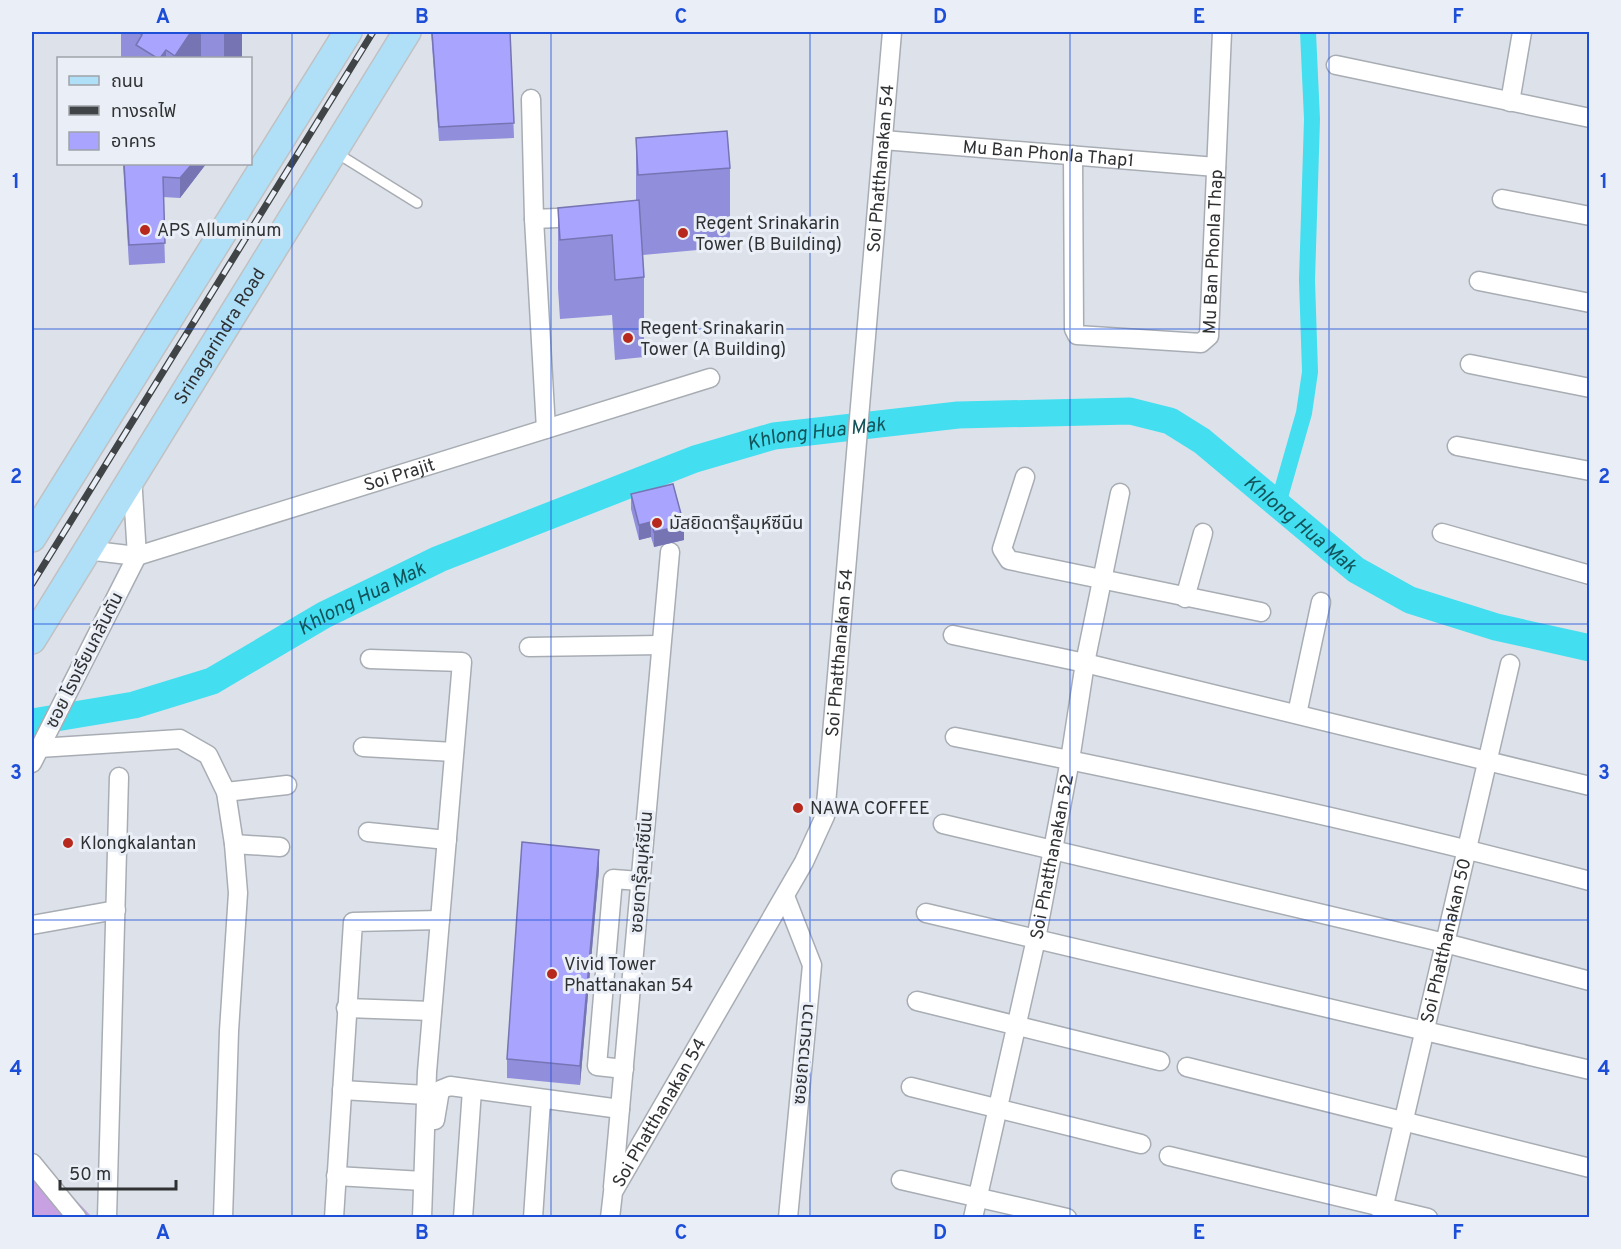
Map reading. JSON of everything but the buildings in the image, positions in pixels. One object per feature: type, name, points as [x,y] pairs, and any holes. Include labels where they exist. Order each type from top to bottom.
[{"type":"main road","points":[[32,538],[348,32]]},
{"type":"main road","name":"Srinagarindra Road","points":[[32,640],[407,32]]},
{"type":"main road","points":[[32,626],[54,602]]},
{"type":"street","name":"Soi Phatthanakan 54","points":[[610,1218],[613,1192],[785,896],[825,816],[859,440],[859,405],[892,32]]},
{"type":"street","name":"Mu Ban Phonla Thap","points":[[1072,155],[1074,329],[1082,336],[1201,343],[1206,340],[1209,336],[1222,32]]},
{"type":"street","points":[[1510,102],[1522,32]]},
{"type":"street","points":[[1336,65],[1590,118]]},
{"type":"street","points":[[531,99],[534,219],[546,429]]},
{"type":"street","name":"Mu Ban Phonla Thap1","points":[[883,140],[1216,167]]},
{"type":"street","points":[[1502,199],[1590,216]]},
{"type":"street","points":[[534,219],[599,215]]},
{"type":"street","points":[[537,267],[557,265]]},
{"type":"street","points":[[1479,281],[1590,303]]},
{"type":"street","points":[[1470,364],[1590,388]]},
{"type":"street","name":"Soi Prajit","points":[[86,550],[137,556],[710,378]]},
{"type":"street","points":[[1457,446],[1590,471]]},
{"type":"street","points":[[132,475],[137,556]]},
{"type":"street","points":[[1025,477],[1002,549],[1004,556],[1009,560],[1261,612]]},
{"type":"street","name":"Soi Phatthanakan 52","points":[[973,1218],[1036,939],[1070,760],[1085,663],[1120,493]]},
{"type":"street","points":[[1185,598],[1203,533]]},
{"type":"street","points":[[1442,533],[1590,575]]},
{"type":"street","name":"ซอยดารุ๊ลมุห์ซีนีน","points":[[613,1192],[670,552]]},
{"type":"street","name":"ซอย โรงเรียนกลันตัน","points":[[35,755],[137,556]]},
{"type":"street","points":[[1297,714],[1321,602]]},
{"type":"street","points":[[953,635],[1085,663],[1590,786]]},
{"type":"street","points":[[529,647],[661,645]]},
{"type":"street","points":[[370,660],[462,662],[432,1011],[426,1095],[422,1218]]},
{"type":"street","name":"Soi Phatthanakan 50","points":[[1382,1212],[1510,663]]},
{"type":"street","points":[[955,737],[1070,760],[1467,849],[1590,881]]},
{"type":"street","points":[[35,755],[180,739],[208,755],[226,792],[238,892],[223,1218]]},
{"type":"street","points":[[363,747],[454,752]]},
{"type":"street","points":[[107,1218],[119,777]]},
{"type":"street","points":[[226,792],[286,785]]},
{"type":"street","points":[[943,824],[1445,943],[1590,981]]},
{"type":"street","points":[[368,832],[447,840]]},
{"type":"street","points":[[234,844],[280,847]]},
{"type":"street","points":[[624,1069],[597,1066],[613,879],[640,881]]},
{"type":"street","name":"ซอยถาวรนาวา","points":[[785,896],[812,965],[788,1218]]},
{"type":"street","points":[[32,925],[116,910]]},
{"type":"street","points":[[926,913],[1425,1029],[1590,1070]]},
{"type":"street","points":[[334,1218],[353,922],[440,920]]},
{"type":"street","points":[[917,1001],[1161,1061]]},
{"type":"street","points":[[346,1008],[432,1011]]},
{"type":"street","points":[[1187,1067],[1590,1168]]},
{"type":"street","points":[[430,1218],[436,1101],[440,1090],[450,1086],[541,1101],[620,1109]]},
{"type":"street","points":[[910,1087],[1141,1144]]},
{"type":"street","points":[[342,1090],[426,1095]]},
{"type":"street","points":[[463,1218],[472,1090]]},
{"type":"street","points":[[533,1218],[541,1101]]},
{"type":"street","points":[[1169,1156],[1382,1212],[1428,1218]]},
{"type":"street","points":[[32,1163],[77,1218]]},
{"type":"street","points":[[336,1176],[423,1181]]},
{"type":"street","points":[[901,1180],[1067,1218]]},
{"type":"lane","points":[[333,150],[417,203]]},
{"type":"shaded area","points":[[32,1154],[92,1217],[32,1217]]},
{"type":"waterway","points":[[1278,504],[1304,413],[1310,372],[1307,280],[1312,119],[1308,32]]},
{"type":"waterway","name":"Khlong Hua Mak","points":[[32,722],[134,705],[212,681],[324,615],[439,559],[695,459],[774,436],[958,415],[1130,411],[1170,421],[1202,441],[1356,570],[1410,600],[1496,627],[1590,648]]},
{"type":"railway","points":[[32,584],[373,32]]},
{"type":"place","name":"APS Alluminum","points":[[145,230]]},
{"type":"place","name":"Regent Srinakarin Tower (B Building)","points":[[683,233]]},
{"type":"place","name":"Regent Srinakarin Tower (A Building)","points":[[628,338]]},
{"type":"place","name":"มัสยิดดารุ๊ลมุห์ซีนีน","points":[[657,523]]},
{"type":"place","name":"NAWA COFFEE","points":[[798,808]]},
{"type":"place","name":"Klongkalantan","points":[[68,843]]},
{"type":"place","name":"Vivid Tower Phattanakan 54","points":[[552,974]]}]
